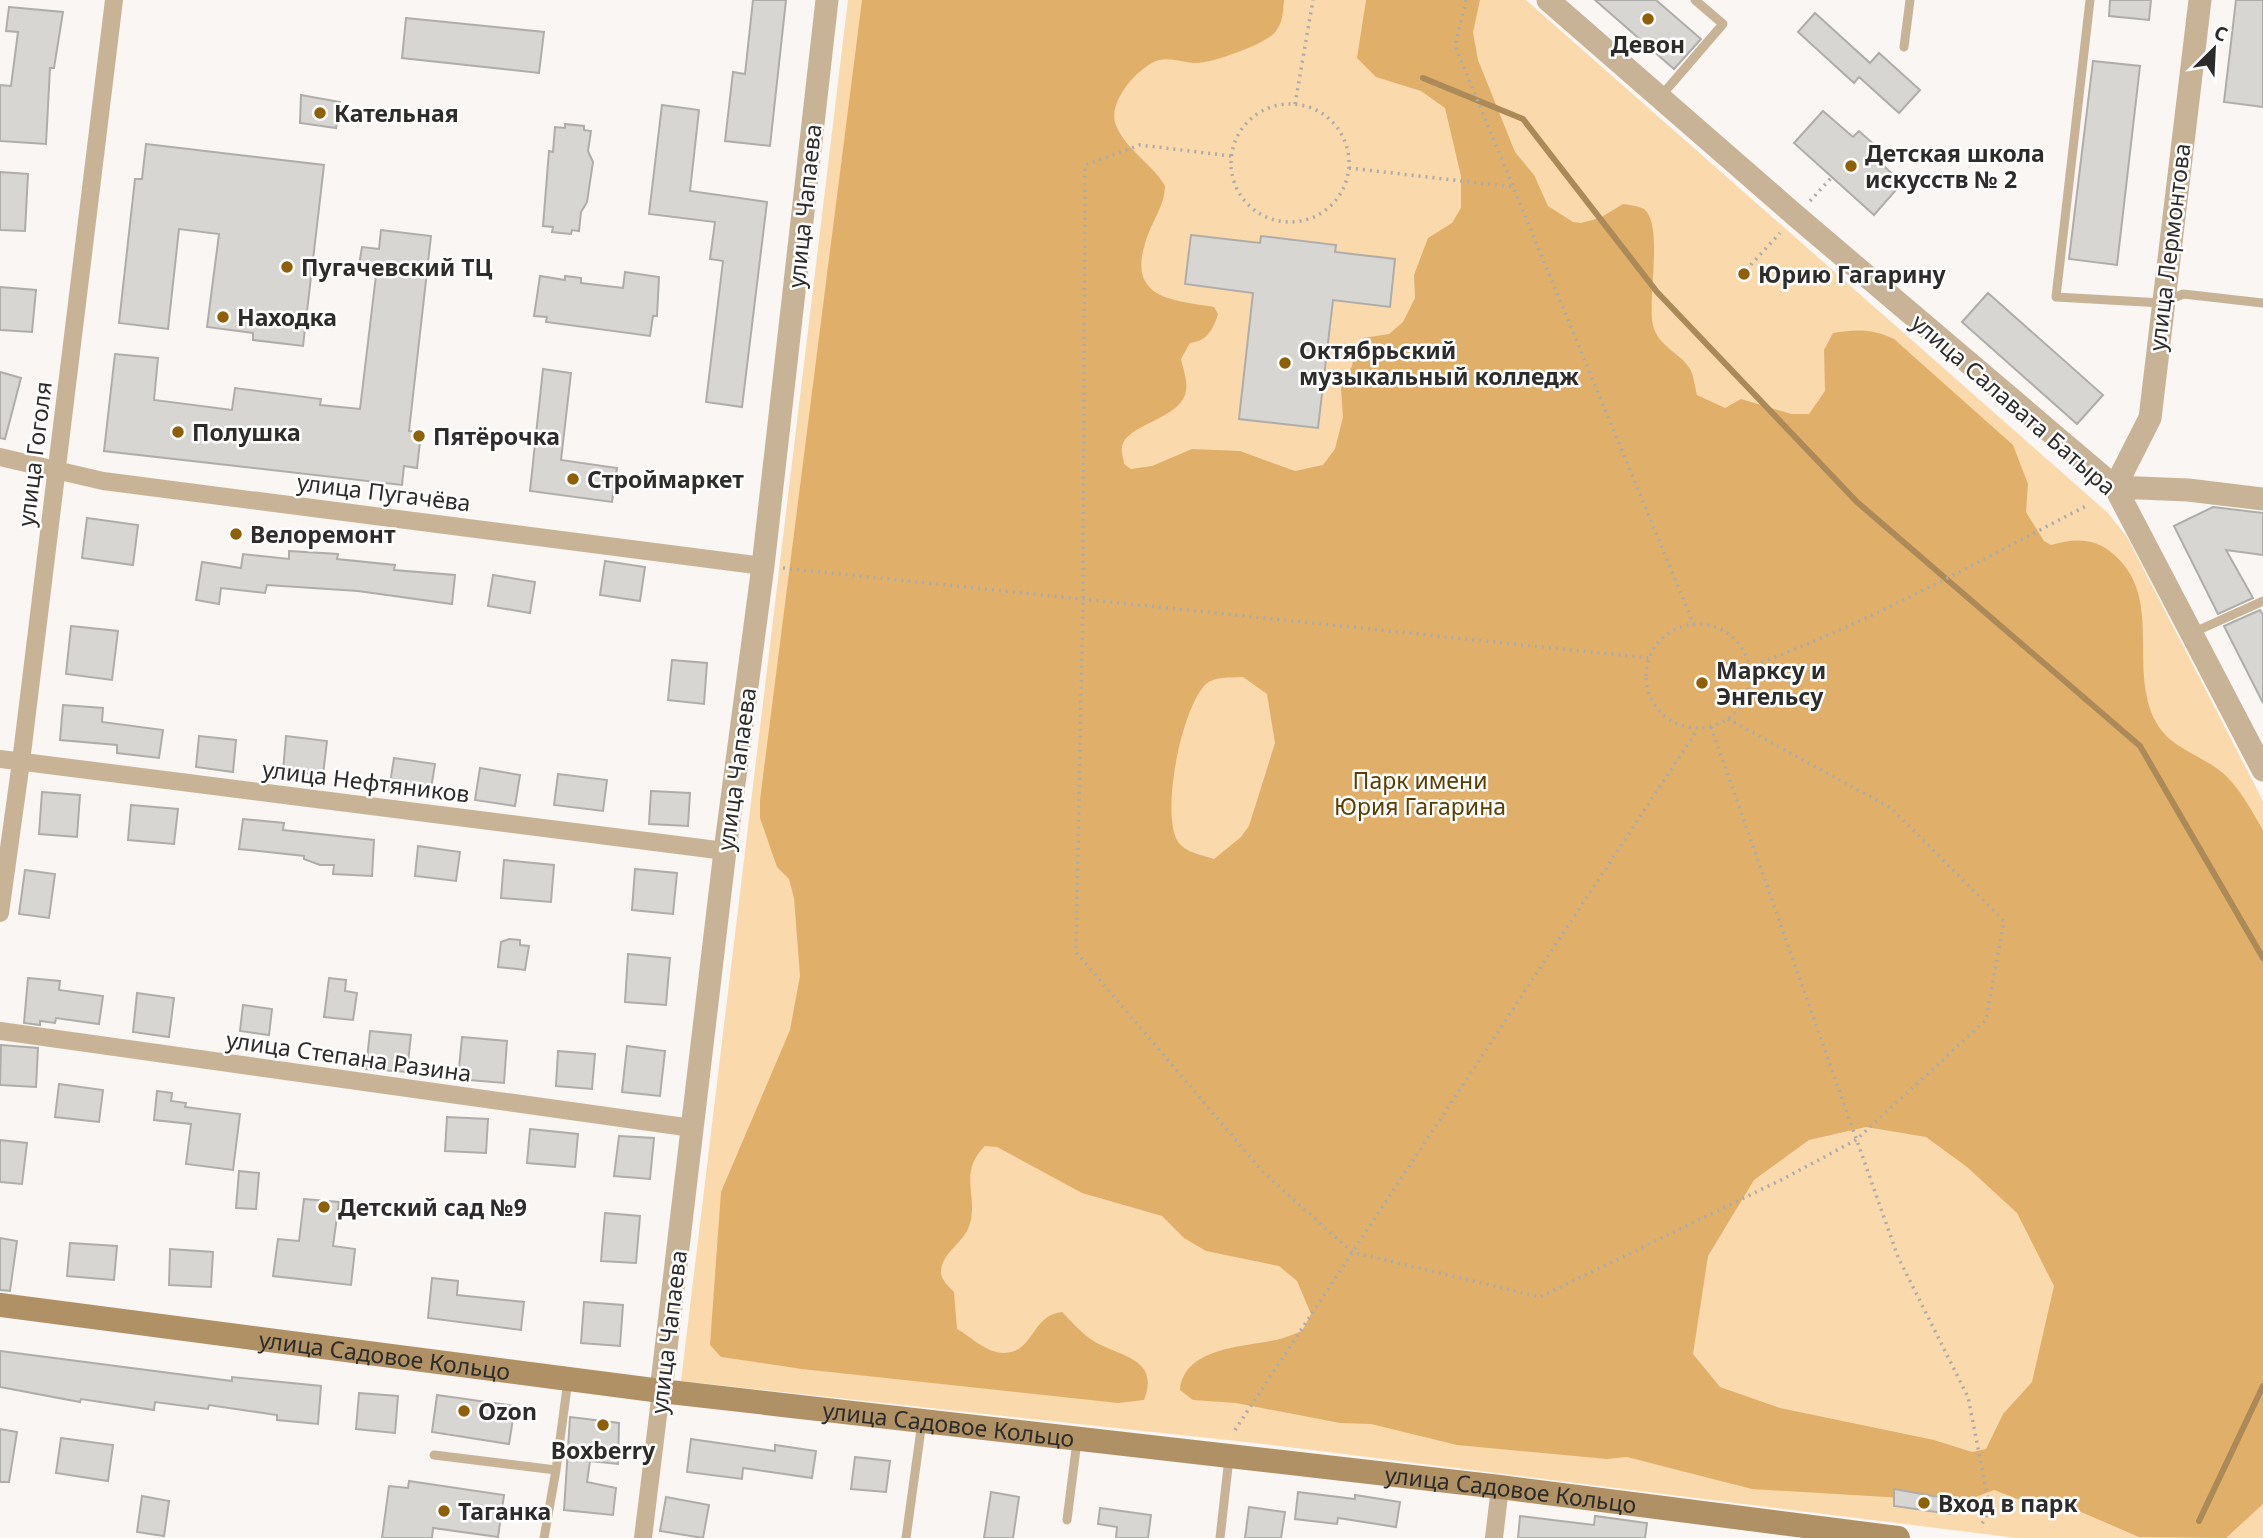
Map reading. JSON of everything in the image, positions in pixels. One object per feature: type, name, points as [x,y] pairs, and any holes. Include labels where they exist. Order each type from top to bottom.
[{"type":"main road","name":"улица Садовое Кольцо","points":[[0,1305],[661,1391],[1500,1487],[1898,1538]]},
{"type":"street","name":"улица Гоголя","points":[[0,913],[22,762],[114,0]]},
{"type":"street","name":"улица Чапаева","points":[[643,1538],[725,851],[763,566],[827,0]]},
{"type":"street","name":"улица Салавата Батыра","points":[[1548,0],[2115,487],[2263,769]]},
{"type":"street","name":"улица Лермонтова","points":[[2115,487],[2150,418],[2200,0]]},
{"type":"street","name":"улица Пугачёва","points":[[0,457],[103,481],[763,566]]},
{"type":"street","points":[[2115,487],[2263,499]]},
{"type":"street","name":"улица Нефтяников","points":[[0,759],[725,851]]},
{"type":"street","name":"улица Степана Разина","points":[[0,1031],[692,1128]]},
{"type":"street","points":[[1494,1538],[1500,1487]]},
{"type":"lane","points":[[1660,97],[1723,24],[1695,0]]},
{"type":"lane","points":[[1904,47],[1910,0]]},
{"type":"lane","points":[[2090,0],[2056,296],[2162,303],[2183,294],[2263,303]]},
{"type":"lane","points":[[2192,633],[2263,601]]},
{"type":"lane","points":[[544,1538],[569,1378]]},
{"type":"lane","points":[[906,1538],[922,1421]]},
{"type":"lane","points":[[1067,1520],[1077,1439]]},
{"type":"lane","points":[[434,1455],[555,1470]]},
{"type":"lane","points":[[1220,1538],[1230,1457]]},
{"type":"path","points":[[1295,104],[1313,0]]},
{"type":"path","points":[[1466,0],[1455,46],[1694,625]]},
{"type":"path","points":[[1295,104],[1313,109],[1329,118],[1341,133],[1348,150],[1349,168],[1344,188],[1333,204],[1317,216],[1298,222],[1278,222],[1259,215],[1244,202],[1234,184],[1231,156],[1242,127],[1257,113],[1275,106],[1295,104]]},
{"type":"path","points":[[1231,156],[1140,145],[1085,165],[1083,599],[1076,952],[1263,1172],[1352,1252],[1540,1297],[1783,1179],[1856,1140],[1986,1020],[2004,921],[1891,808],[1728,719]]},
{"type":"path","points":[[1349,168],[1514,187]]},
{"type":"path","points":[[1809,202],[1832,177]]},
{"type":"path","points":[[1746,270],[1780,233]]},
{"type":"path","points":[[1702,683],[1750,668],[1901,603],[2088,505]]},
{"type":"path","points":[[763,566],[1649,658]]},
{"type":"path","points":[[1694,625],[1724,631],[1736,640],[1750,668],[1748,694],[1740,708],[1728,719],[1711,727],[1698,729],[1682,726],[1667,718],[1655,706],[1648,691],[1646,674],[1649,658],[1667,635],[1694,625]]},
{"type":"path","points":[[1711,727],[1898,1257],[1969,1396],[1990,1509],[1982,1524]]},
{"type":"path","points":[[1235,1430],[1698,729]]},
{"type":"green space","name":"Парк имени Юрия Гагарина","points":[[848,0],[1526,0],[2108,513],[2127,537],[2263,801],[2263,1538],[2017,1538],[1255,1443],[681,1381]]},
{"type":"green space","name":"Парк имени Юрия Гагарина","points":[[862,0],[1284,0],[1278,28],[1271,36],[1240,52],[1215,60],[1197,63],[1168,59],[1151,63],[1127,85],[1114,113],[1115,122],[1124,139],[1165,186],[1162,204],[1143,253],[1142,270],[1145,282],[1153,291],[1165,297],[1214,307],[1218,314],[1208,334],[1201,340],[1190,343],[1181,359],[1186,379],[1186,391],[1182,401],[1125,440],[1122,450],[1124,464],[1131,469],[1152,466],[1192,449],[1240,451],[1295,471],[1323,465],[1335,449],[1343,417],[1341,388],[1352,366],[1355,346],[1363,338],[1389,334],[1403,322],[1415,298],[1414,275],[1428,238],[1452,223],[1461,208],[1461,176],[1445,108],[1421,91],[1376,77],[1357,58],[1366,0],[1480,0],[1473,32],[1478,60],[1515,152],[1534,175],[1548,206],[1573,222],[1581,223],[1600,218],[1623,204],[1644,209],[1650,218],[1654,246],[1653,325],[1659,339],[1690,369],[1697,395],[1725,408],[1741,399],[1791,414],[1809,414],[1825,391],[1824,350],[1833,333],[1864,331],[1894,339],[2013,445],[2028,484],[2026,512],[2044,541],[2051,545],[2067,541],[2098,544],[2112,553],[2128,570],[2142,611],[2144,679],[2156,722],[2168,738],[2211,764],[2232,782],[2263,830],[2263,1504],[2226,1538],[2139,1537],[2051,1499],[2023,1501],[1994,1490],[1973,1498],[1936,1500],[1752,1489],[1627,1457],[1607,1459],[1457,1445],[1371,1424],[1340,1423],[1236,1403],[1193,1400],[1180,1390],[1184,1376],[1192,1365],[1204,1357],[1218,1351],[1279,1339],[1302,1331],[1311,1314],[1297,1281],[1279,1266],[1206,1251],[1184,1238],[1162,1216],[1082,1193],[997,1147],[985,1146],[976,1156],[970,1177],[972,1207],[968,1229],[942,1264],[943,1279],[954,1292],[957,1329],[991,1350],[1008,1353],[1025,1344],[1043,1321],[1062,1312],[1091,1339],[1136,1361],[1143,1368],[1148,1386],[1144,1400],[1118,1403],[802,1369],[721,1357],[710,1345],[721,1192],[790,1030],[800,976],[794,898],[789,879],[777,867],[760,818],[760,800]],"holes":[[[1243,677],[1267,694],[1275,743],[1249,826],[1241,837],[1214,859],[1188,850],[1177,840],[1171,806],[1176,759],[1189,714],[1206,684],[1218,679]],[[1866,1127],[1926,1137],[1967,1167],[2017,1213],[2054,1286],[2032,1382],[2003,1414],[1986,1449],[1972,1452],[1934,1440],[1780,1408],[1720,1387],[1693,1354],[1708,1256],[1754,1180],[1809,1140]]]},
{"type":"building","points":[[753,0],[786,0],[770,146],[725,141],[733,72],[745,74]]},
{"type":"building","name":"Девон","points":[[1595,0],[1656,0],[1701,39],[1674,69]]},
{"type":"building","points":[[2110,0],[2151,0],[2149,20],[2109,16]]},
{"type":"building","points":[[2236,0],[2263,0],[2263,107],[2224,102]]},
{"type":"building","points":[[9,7],[63,12],[54,68],[50,68],[46,144],[0,141],[0,85],[11,86],[18,32],[6,31]]},
{"type":"building","points":[[1815,13],[1870,63],[1879,53],[1920,90],[1899,113],[1859,77],[1854,83],[1798,32]]},
{"type":"building","points":[[406,18],[544,32],[539,73],[402,58]]},
{"type":"building","points":[[2093,61],[2140,66],[2117,265],[2069,259]]},
{"type":"building","name":"Кательная","points":[[301,95],[340,102],[336,128],[300,123]]},
{"type":"building","points":[[662,105],[699,110],[690,191],[767,202],[742,407],[706,402],[723,261],[710,259],[715,222],[649,214]]},
{"type":"building","name":"Детская школа искусств № 2","points":[[1823,111],[1853,137],[1859,131],[1877,147],[1871,154],[1902,183],[1874,215],[1794,143]]},
{"type":"building","points":[[565,124],[584,126],[584,130],[591,131],[588,151],[593,162],[579,231],[572,230],[571,234],[552,232],[553,227],[543,226],[549,151],[553,152],[555,127],[565,128]]},
{"type":"building","points":[[146,144],[324,165],[303,346],[253,340],[253,333],[207,327],[219,234],[179,229],[168,329],[119,323],[135,179],[142,179]]},
{"type":"building","points":[[0,172],[28,174],[25,231],[0,230]]},
{"type":"building","points":[[381,230],[431,236],[409,431],[421,433],[417,468],[404,466],[402,485],[104,451],[115,354],[158,358],[154,400],[232,410],[235,388],[321,399],[320,405],[360,409],[377,267],[359,265],[362,247],[379,249]]},
{"type":"building","name":"Октябрьский музыкальный колледж","points":[[1191,235],[1260,243],[1261,236],[1336,245],[1335,252],[1395,259],[1390,307],[1333,300],[1318,428],[1239,419],[1253,293],[1185,284]]},
{"type":"building","points":[[625,272],[659,277],[657,316],[653,316],[650,336],[546,322],[547,317],[534,316],[540,276],[565,280],[565,276],[581,278],[581,283],[623,288]]},
{"type":"building","points":[[0,287],[36,290],[32,332],[0,330]]},
{"type":"building","points":[[1988,293],[2103,395],[2077,424],[1962,322]]},
{"type":"building","points":[[543,369],[571,373],[561,460],[617,468],[612,502],[530,491]]},
{"type":"building","points":[[0,372],[21,378],[5,439],[0,438]]},
{"type":"building","points":[[2213,507],[2263,513],[2263,555],[2226,550],[2253,598],[2218,614],[2174,526]]},
{"type":"building","points":[[87,518],[138,525],[133,565],[82,558]]},
{"type":"building","points":[[289,551],[338,554],[337,559],[395,565],[394,570],[455,575],[452,604],[358,591],[267,585],[265,593],[221,588],[219,604],[196,600],[202,562],[241,568],[243,554],[289,559]]},
{"type":"building","points":[[605,561],[645,567],[640,601],[600,595]]},
{"type":"building","points":[[493,575],[535,582],[530,613],[488,606]]},
{"type":"building","points":[[2260,610],[2263,615],[2263,703],[2224,626]]},
{"type":"building","points":[[71,626],[118,631],[112,680],[66,674]]},
{"type":"building","points":[[672,660],[707,663],[704,704],[668,700]]},
{"type":"building","points":[[63,705],[103,708],[102,722],[163,730],[159,758],[117,753],[117,745],[60,740]]},
{"type":"building","points":[[199,736],[236,740],[233,772],[196,767]]},
{"type":"building","points":[[286,736],[327,741],[323,775],[283,771]]},
{"type":"building","points":[[394,758],[435,764],[430,795],[389,790]]},
{"type":"building","points":[[480,768],[520,775],[515,806],[475,800]]},
{"type":"building","points":[[558,774],[607,780],[603,811],[554,805]]},
{"type":"building","points":[[651,791],[690,793],[688,826],[649,824]]},
{"type":"building","points":[[42,792],[80,795],[77,837],[39,834]]},
{"type":"building","points":[[131,805],[178,809],[174,844],[128,840]]},
{"type":"building","points":[[243,819],[284,823],[283,830],[374,840],[372,876],[333,874],[334,865],[320,865],[304,859],[304,856],[239,849]]},
{"type":"building","points":[[418,846],[460,852],[456,881],[415,876]]},
{"type":"building","points":[[504,860],[554,865],[551,902],[501,898]]},
{"type":"building","points":[[635,869],[677,873],[673,914],[632,910]]},
{"type":"building","points":[[25,870],[55,874],[49,918],[19,914]]},
{"type":"building","points":[[509,939],[520,940],[520,945],[529,946],[525,970],[498,967],[501,942]]},
{"type":"building","points":[[628,954],[670,958],[666,1005],[625,1002]]},
{"type":"building","points":[[28,978],[60,981],[59,990],[103,996],[99,1024],[56,1018],[55,1023],[24,1023]]},
{"type":"building","points":[[329,978],[346,980],[345,991],[357,993],[353,1020],[324,1017]]},
{"type":"building","points":[[137,993],[174,998],[169,1037],[133,1032]]},
{"type":"building","points":[[243,1005],[272,1009],[269,1035],[240,1031]]},
{"type":"building","points":[[370,1031],[411,1035],[407,1072],[366,1069]]},
{"type":"building","points":[[462,1037],[507,1041],[504,1083],[458,1079]]},
{"type":"building","points":[[1,1045],[38,1048],[36,1087],[0,1085]]},
{"type":"building","points":[[627,1046],[665,1051],[660,1096],[622,1092]]},
{"type":"building","points":[[558,1051],[595,1054],[592,1089],[556,1086]]},
{"type":"building","points":[[59,1084],[103,1090],[99,1122],[55,1117]]},
{"type":"building","points":[[157,1091],[172,1093],[171,1101],[186,1103],[185,1107],[240,1114],[233,1170],[186,1164],[191,1124],[154,1120]]},
{"type":"building","points":[[447,1117],[488,1119],[486,1153],[445,1151]]},
{"type":"building","points":[[530,1129],[578,1134],[575,1167],[527,1163]]},
{"type":"building","points":[[619,1136],[654,1138],[650,1179],[614,1176]]},
{"type":"building","points":[[0,1140],[27,1143],[22,1184],[0,1182]]},
{"type":"building","points":[[239,1171],[259,1173],[256,1209],[236,1208]]},
{"type":"building","points":[[304,1199],[339,1202],[333,1246],[355,1249],[351,1285],[273,1276],[278,1239],[299,1241]]},
{"type":"building","points":[[605,1213],[640,1216],[636,1263],[601,1261]]},
{"type":"building","points":[[0,1238],[17,1241],[10,1291],[0,1290]]},
{"type":"building","points":[[70,1243],[117,1246],[114,1280],[67,1276]]},
{"type":"building","points":[[170,1249],[213,1252],[211,1287],[169,1285]]},
{"type":"building","points":[[432,1278],[458,1281],[457,1295],[524,1302],[521,1330],[428,1318]]},
{"type":"building","points":[[584,1302],[623,1305],[620,1346],[581,1343]]},
{"type":"building","points":[[0,1351],[232,1381],[232,1377],[321,1386],[318,1424],[277,1420],[277,1415],[209,1405],[208,1409],[155,1402],[154,1410],[81,1399],[80,1402],[0,1387]]},
{"type":"building","points":[[359,1393],[398,1396],[395,1433],[356,1429]]},
{"type":"building","points":[[437,1395],[515,1406],[509,1444],[432,1432]]},
{"type":"building","points":[[570,1417],[619,1423],[618,1464],[590,1461],[587,1482],[616,1488],[613,1515],[564,1510]]},
{"type":"building","points":[[0,1429],[17,1432],[9,1482],[0,1482]]},
{"type":"building","points":[[61,1438],[113,1445],[108,1481],[56,1473]]},
{"type":"building","points":[[691,1439],[775,1451],[775,1445],[816,1451],[812,1478],[743,1468],[742,1479],[687,1472]]},
{"type":"building","points":[[855,1457],[890,1461],[886,1492],[851,1489]]},
{"type":"building","name":"Таганка","points":[[409,1481],[504,1495],[498,1537],[433,1528],[432,1538],[382,1538],[389,1486],[408,1488]]},
{"type":"building","name":"Вход в парк","points":[[1894,1489],[1956,1500],[1950,1514],[1894,1506]]},
{"type":"building","points":[[991,1492],[1019,1497],[1013,1538],[984,1538]]},
{"type":"building","points":[[1298,1492],[1355,1499],[1355,1495],[1400,1502],[1396,1527],[1338,1518],[1337,1524],[1295,1519]]},
{"type":"building","points":[[142,1496],[169,1501],[164,1536],[137,1532]]},
{"type":"building","points":[[666,1497],[709,1505],[703,1538],[660,1531]]},
{"type":"building","points":[[1249,1507],[1285,1512],[1281,1538],[1245,1538]]},
{"type":"building","points":[[1100,1508],[1151,1515],[1148,1538],[1116,1538],[1117,1527],[1098,1524]]},
{"type":"building","points":[[1520,1516],[1594,1525],[1595,1516],[1647,1523],[1645,1538],[1518,1538]]},
{"type":"waterway","points":[[1423,78],[1523,119],[1657,292],[1857,502],[2140,746],[2263,958]]},
{"type":"waterway","points":[[2199,1521],[2263,1386]]},
{"type":"place","name":"Девон","points":[[1648,19]]},
{"type":"place","name":"Кательная","points":[[320,113]]},
{"type":"place","name":"Детская школа искусств № 2","points":[[1851,166]]},
{"type":"place","name":"Пугачевский ТЦ","points":[[287,267]]},
{"type":"place","name":"Юрию Гагарину","points":[[1744,274]]},
{"type":"place","name":"Находка","points":[[223,317]]},
{"type":"place","name":"Октябрьский музыкальный колледж","points":[[1285,363]]},
{"type":"place","name":"Полушка","points":[[178,432]]},
{"type":"place","name":"Пятёрочка","points":[[419,436]]},
{"type":"place","name":"Строймаркет","points":[[573,479]]},
{"type":"place","name":"Велоремонт","points":[[236,534]]},
{"type":"place","name":"Марксу и Энгельсу","points":[[1702,683]]},
{"type":"place","name":"Детский сад №9","points":[[324,1207]]},
{"type":"place","name":"Ozon","points":[[464,1411]]},
{"type":"place","name":"Boxberry","points":[[603,1425]]},
{"type":"place","name":"Вход в парк","points":[[1924,1503]]},
{"type":"place","name":"Таганка","points":[[444,1511]]}]
